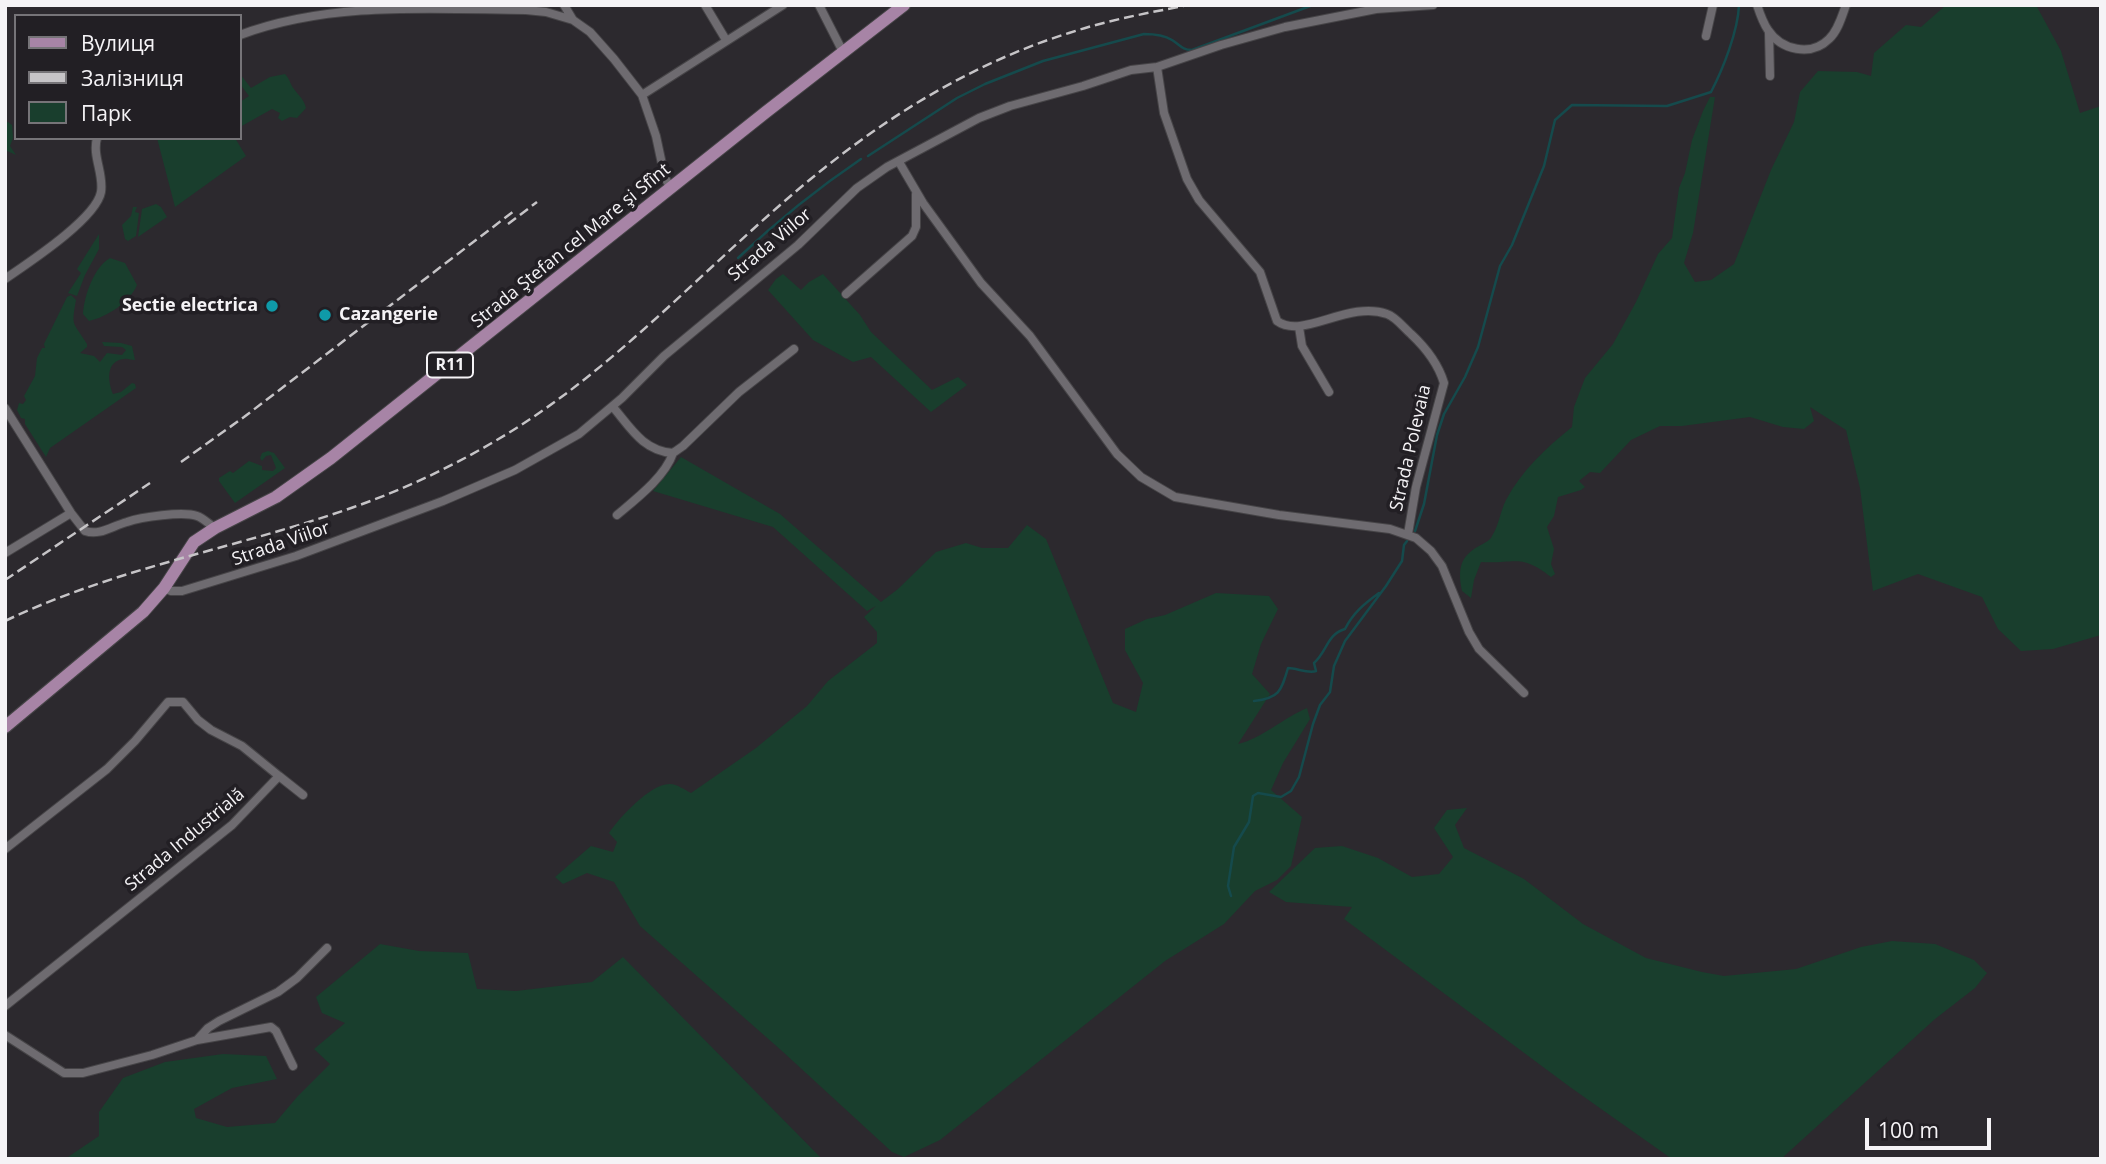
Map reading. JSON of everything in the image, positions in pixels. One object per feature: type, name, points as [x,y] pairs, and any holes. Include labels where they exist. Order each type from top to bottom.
[{"type":"main road","name":"Strada Ştefan cel Mare şi Sfînt","points":[[5,727],[129,625],[164,588],[194,542],[276,496],[331,458],[904,5]]},
{"type":"street","points":[[564,5],[573,20]]},
{"type":"street","points":[[705,5],[726,40]]},
{"type":"street","points":[[642,95],[783,5]]},
{"type":"street","points":[[819,5],[843,52]]},
{"type":"street","name":"Strada Viilor","points":[[164,588],[171,592],[182,591],[265,566],[456,496],[515,470],[579,434],[613,407],[664,356],[798,246],[856,188],[874,174],[947,133],[998,110],[1131,70],[1157,67],[1285,27],[1376,9],[1433,5]]},
{"type":"street","points":[[1706,36],[1713,5]]},
{"type":"street","points":[[1757,5],[1769,33],[1770,76]]},
{"type":"street","points":[[1769,33],[1787,47],[1802,50],[1820,46],[1833,36],[1846,5]]},
{"type":"street","points":[[242,34],[274,25],[328,15],[383,9],[526,10],[546,12],[573,20],[590,32],[642,95],[656,136],[665,178],[671,188]]},
{"type":"street","points":[[1157,67],[1164,113],[1191,187],[1260,272],[1278,321],[1299,327],[1305,353],[1329,393]]},
{"type":"street","points":[[5,279],[65,235],[95,204],[101,186],[95,151],[97,140]]},
{"type":"street","points":[[899,162],[981,284],[1030,336],[1117,454],[1141,477],[1175,497],[1279,515],[1390,529],[1408,534],[1425,545],[1442,566],[1469,632],[1479,649],[1524,693]]},
{"type":"street","points":[[846,295],[912,236],[916,227],[916,191]]},
{"type":"street","name":"Strada Polevaia","points":[[1299,327],[1346,313],[1368,311],[1390,315],[1420,343],[1440,370],[1444,383],[1416,487],[1408,534]]},
{"type":"street","points":[[617,515],[654,480],[673,453],[739,392],[794,349]]},
{"type":"street","points":[[613,407],[635,436],[645,444],[673,453]]},
{"type":"street","points":[[5,408],[82,528],[92,533],[131,520],[158,515],[194,515],[215,528]]},
{"type":"street","points":[[5,552],[71,513]]},
{"type":"street","points":[[5,849],[107,769],[135,741],[161,707],[176,700],[188,705],[198,720],[242,746],[303,795]]},
{"type":"street","name":"Strada Industrială","points":[[5,1006],[232,825],[279,776]]},
{"type":"street","points":[[197,1040],[212,1025],[278,992],[297,978],[327,948]]},
{"type":"street","points":[[5,1035],[64,1073],[72,1074],[152,1055],[197,1040],[271,1027],[276,1031],[293,1066]]},
{"type":"green space","points":[[1946,5],[2036,5],[2061,51],[2080,113],[2101,106],[2101,635],[2053,649],[2021,651],[1998,629],[1982,597],[1918,574],[1873,591],[1860,488],[1846,430],[1810,407],[1814,421],[1804,429],[1783,427],[1750,417],[1682,426],[1660,426],[1631,440],[1600,473],[1590,472],[1579,481],[1585,487],[1558,497],[1554,516],[1547,527],[1554,549],[1551,564],[1555,574],[1551,577],[1525,562],[1481,562],[1471,598],[1462,591],[1460,570],[1464,560],[1472,550],[1491,538],[1506,500],[1527,469],[1572,427],[1574,407],[1585,378],[1613,344],[1658,254],[1672,238],[1679,188],[1692,140],[1710,97],[1715,97],[1693,233],[1684,263],[1695,282],[1711,280],[1734,264],[1771,170],[1794,122],[1800,92],[1818,71],[1857,72],[1871,76],[1874,53],[1906,25],[1921,27]]},
{"type":"green space","points":[[285,74],[306,108],[297,118],[290,117],[282,121],[278,118],[280,113],[272,109],[242,126],[242,101],[249,96],[242,87],[242,77],[251,88],[270,77]]},
{"type":"green space","points":[[5,123],[12,125],[13,138],[10,146],[16,155],[5,150]]},
{"type":"green space","points":[[158,140],[236,140],[246,156],[175,207]]},
{"type":"green space","points":[[156,204],[167,217],[138,237],[142,209]]},
{"type":"green space","points":[[133,207],[137,207],[135,212],[139,213],[136,236],[128,241],[125,239],[122,225],[131,216]]},
{"type":"green space","points":[[99,234],[99,249],[77,296],[68,293],[81,273],[77,269]]},
{"type":"green space","points":[[110,258],[125,263],[137,285],[117,308],[89,321],[83,314],[85,299],[99,268]]},
{"type":"green space","points":[[783,274],[801,290],[823,274],[860,315],[871,332],[932,390],[958,377],[967,385],[931,412],[871,357],[853,362],[813,340],[768,290]]},
{"type":"green space","points":[[71,295],[76,300],[74,324],[87,344],[80,353],[94,356],[100,362],[107,353],[122,355],[126,350],[122,347],[104,346],[102,342],[132,346],[135,360],[118,361],[111,368],[109,378],[113,394],[121,392],[132,383],[136,388],[50,448],[46,457],[17,410],[19,403],[23,404],[26,400],[24,396],[35,376],[37,358],[42,348],[45,348],[44,344],[67,297]]},
{"type":"green space","points":[[262,453],[274,453],[285,468],[235,503],[219,478],[230,471],[233,473],[249,461],[262,466],[262,470],[273,471],[276,468],[271,455],[262,461],[260,458]]},
{"type":"green space","points":[[681,457],[780,514],[881,602],[936,552],[966,543],[982,548],[1008,548],[1027,525],[1046,539],[1113,703],[1136,712],[1143,683],[1125,650],[1125,629],[1216,593],[1269,596],[1278,609],[1261,644],[1252,674],[1270,694],[1238,744],[1256,737],[1307,708],[1310,719],[1283,763],[1271,790],[1302,817],[1291,866],[1277,880],[1255,891],[1224,924],[1165,961],[940,1140],[904,1157],[892,1152],[640,926],[614,882],[587,873],[563,884],[555,877],[591,846],[613,852],[617,842],[609,833],[645,795],[662,785],[670,784],[691,793],[756,748],[807,706],[828,681],[877,643],[877,632],[864,617],[876,606],[867,611],[773,527],[653,491]]},
{"type":"green space","points":[[1467,808],[1455,825],[1464,848],[1524,879],[1583,924],[1646,958],[1724,976],[1796,969],[1861,947],[1892,941],[1935,944],[1974,960],[1987,973],[1975,988],[1935,1019],[1781,1159],[1672,1159],[1570,1087],[1344,919],[1352,907],[1286,902],[1269,892],[1315,848],[1342,846],[1378,858],[1412,877],[1439,874],[1453,857],[1434,828],[1447,810]]},
{"type":"green space","points":[[380,944],[419,951],[468,953],[477,989],[516,991],[592,982],[623,957],[822,1159],[44,1159],[68,1157],[99,1136],[99,1112],[123,1078],[165,1062],[223,1054],[266,1056],[277,1079],[232,1088],[194,1109],[196,1118],[227,1127],[275,1123],[330,1064],[314,1049],[345,1023],[322,1013],[316,997]]},
{"type":"waterway","points":[[868,156],[957,98],[1043,61],[1144,34],[1166,37],[1183,48],[1192,50],[1313,5]]},
{"type":"waterway","points":[[1415,531],[1424,504],[1437,435],[1444,414],[1478,347],[1500,266],[1512,245],[1544,166],[1555,120],[1572,105],[1667,106],[1711,92],[1729,50],[1739,5]]},
{"type":"waterway","points":[[738,258],[798,206],[861,159]]},
{"type":"waterway","points":[[1231,896],[1228,886],[1234,847],[1249,822],[1253,796],[1258,793],[1281,797],[1291,791],[1299,777],[1320,705],[1330,692],[1334,666],[1345,641],[1402,561],[1407,541]]},
{"type":"waterway","points":[[1254,701],[1274,696],[1283,683],[1288,668],[1316,671],[1314,663],[1334,635],[1345,629],[1359,609],[1379,593]]},
{"type":"railway","points":[[5,621],[91,586],[354,507],[457,462],[530,419],[568,392],[605,363],[811,178],[879,127],[915,104],[952,83],[1029,47],[1098,24],[1188,5]]},
{"type":"railway","points":[[508,224],[537,202]]},
{"type":"railway","points":[[181,462],[514,211]]},
{"type":"railway","points":[[5,580],[150,483]]},
{"type":"place","name":"Sectie electrica","points":[[272,306]]},
{"type":"place","name":"Cazangerie","points":[[325,315]]}]
